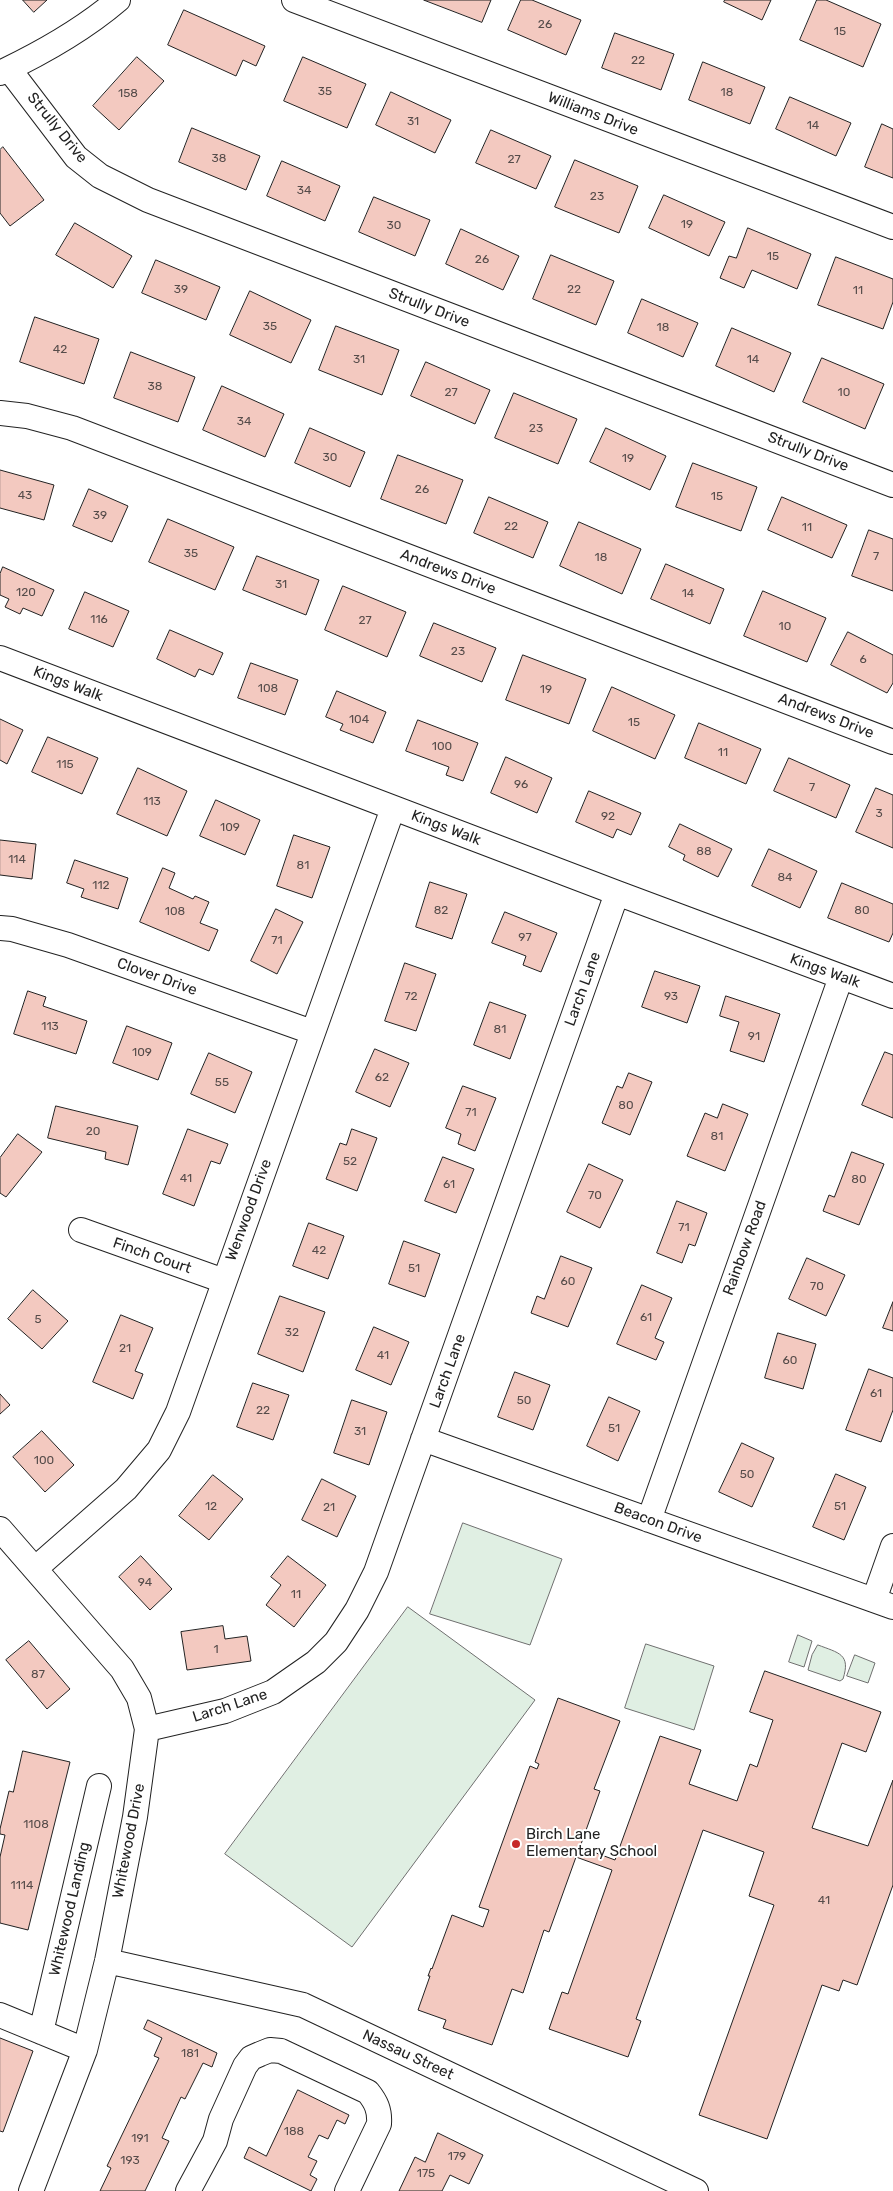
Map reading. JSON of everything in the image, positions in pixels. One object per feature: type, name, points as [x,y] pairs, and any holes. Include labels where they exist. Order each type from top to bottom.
[{"type":"street","points":[[4,71],[68,36],[100,16],[118,0]]},
{"type":"street","name":"Williams Drive","points":[[294,0],[893,227]]},
{"type":"street","name":"Strully Drive","points":[[4,71],[76,157],[100,176],[148,200],[893,485]]},
{"type":"street","name":"Andrews Drive","points":[[0,413],[27,416],[72,428],[893,742]]},
{"type":"street","name":"Kings Walk","points":[[0,658],[893,996]]},
{"type":"street","name":"Wenwood Drive","points":[[36,1568],[126,1489],[160,1450],[178,1412],[393,808]]},
{"type":"street","name":"Larch Lane","points":[[147,1729],[224,1711],[273,1692],[316,1662],[336,1642],[357,1610],[376,1572],[617,893]]},
{"type":"street","name":"Clover Drive","points":[[0,928],[12,929],[68,945],[312,1032]]},
{"type":"street","name":"Rainbow Road","points":[[649,1520],[841,977]]},
{"type":"street","name":"Finch Court","points":[[81,1230],[224,1281]]},
{"type":"street","name":"Beacon Drive","points":[[424,1439],[883,1604]]},
{"type":"street","name":"Whitewood Drive","points":[[0,1529],[36,1568],[122,1669],[139,1698],[147,1729],[135,1817],[107,1961],[85,2050],[32,2191]]},
{"type":"street","points":[[883,1604],[893,1546]]},
{"type":"street","name":"Whitewood Landing","points":[[41,2032],[99,1786]]},
{"type":"street","name":"Nassau Street","points":[[107,1961],[303,2005],[696,2191]]},
{"type":"street","points":[[0,2015],[85,2050]]},
{"type":"street","points":[[188,2191],[215,2142],[221,2119],[245,2066],[251,2058],[270,2050],[281,2051],[368,2092],[376,2102],[380,2114],[379,2124],[348,2191]]},
{"type":"green space","points":[[463,1523],[562,1559],[530,1645],[430,1614]]},
{"type":"green space","points":[[408,1607],[535,1700],[352,1947],[225,1854]]},
{"type":"green space","points":[[798,1635],[812,1641],[804,1667],[789,1662]]},
{"type":"green space","points":[[646,1644],[714,1666],[694,1730],[625,1708]]},
{"type":"green space","points":[[818,1645],[837,1653],[844,1659],[845,1671],[843,1679],[840,1681],[808,1670],[812,1655]]},
{"type":"green space","points":[[855,1655],[875,1663],[868,1683],[847,1676]]},
{"type":"building","points":[[23,0],[47,0],[34,12]]},
{"type":"building","points":[[424,0],[491,0],[482,22]]},
{"type":"building","points":[[521,0],[532,0],[581,20],[566,55],[508,30]]},
{"type":"building","points":[[725,0],[771,0],[762,20],[724,2]]},
{"type":"building","points":[[817,0],[826,0],[881,24],[863,67],[800,40]]},
{"type":"building","points":[[184,10],[265,46],[256,66],[243,60],[236,76],[168,45]]},
{"type":"building","points":[[615,33],[674,54],[661,90],[602,68]]},
{"type":"building","points":[[137,57],[164,81],[119,130],[93,106]]},
{"type":"building","points":[[303,57],[366,84],[347,128],[284,101]]},
{"type":"building","points":[[703,62],[765,87],[750,124],[689,100]]},
{"type":"building","points":[[391,92],[451,120],[435,153],[376,125]]},
{"type":"building","points":[[790,97],[851,123],[836,156],[776,129]]},
{"type":"building","points":[[882,124],[893,129],[893,178],[865,167]]},
{"type":"building","points":[[192,128],[260,156],[246,190],[179,162]]},
{"type":"building","points":[[491,130],[551,156],[536,189],[476,163]]},
{"type":"building","points":[[3,147],[44,200],[10,226],[0,213],[0,150]]},
{"type":"building","points":[[575,160],[638,186],[619,233],[555,207]]},
{"type":"building","points":[[282,161],[340,186],[325,221],[267,196]]},
{"type":"building","points":[[664,195],[725,222],[709,256],[649,228]]},
{"type":"building","points":[[374,197],[430,220],[415,256],[359,232]]},
{"type":"building","points":[[75,223],[132,256],[113,288],[56,255]]},
{"type":"building","points":[[748,228],[811,254],[797,289],[752,270],[744,288],[720,278],[729,256],[736,258]]},
{"type":"building","points":[[461,229],[519,256],[503,290],[446,264]]},
{"type":"building","points":[[551,255],[614,281],[596,325],[533,299]]},
{"type":"building","points":[[836,257],[893,279],[893,302],[883,329],[818,305]]},
{"type":"building","points":[[156,260],[220,287],[206,320],[142,293]]},
{"type":"building","points":[[250,291],[311,320],[291,363],[230,335]]},
{"type":"building","points":[[642,299],[698,323],[683,357],[628,333]]},
{"type":"building","points":[[35,317],[99,339],[84,384],[20,362]]},
{"type":"building","points":[[336,326],[399,350],[382,395],[319,370]]},
{"type":"building","points":[[732,328],[791,353],[774,392],[716,366]]},
{"type":"building","points":[[131,352],[195,377],[178,422],[114,398]]},
{"type":"building","points":[[822,358],[884,384],[865,429],[803,402]]},
{"type":"building","points":[[426,362],[490,390],[475,424],[411,396]]},
{"type":"building","points":[[222,386],[284,414],[265,457],[203,430]]},
{"type":"building","points":[[514,393],[577,419],[558,464],[495,438]]},
{"type":"building","points":[[310,428],[365,452],[350,487],[295,463]]},
{"type":"building","points":[[606,428],[666,456],[650,490],[590,462]]},
{"type":"building","points":[[398,455],[463,480],[446,524],[381,499]]},
{"type":"building","points":[[693,463],[757,487],[741,531],[676,507]]},
{"type":"building","points":[[0,470],[54,485],[44,520],[0,508]]},
{"type":"building","points":[[89,489],[128,506],[112,542],[73,526]]},
{"type":"building","points":[[489,497],[548,522],[533,558],[474,533]]},
{"type":"building","points":[[782,497],[847,525],[832,558],[768,530]]},
{"type":"building","points":[[168,519],[234,547],[215,590],[149,562]]},
{"type":"building","points":[[579,522],[641,549],[622,594],[560,566]]},
{"type":"building","points":[[869,530],[893,539],[893,591],[852,576]]},
{"type":"building","points":[[257,556],[319,580],[306,615],[243,590]]},
{"type":"building","points":[[666,564],[724,589],[710,624],[651,599]]},
{"type":"building","points":[[3,567],[54,590],[42,616],[23,608],[20,614],[5,607],[9,599],[0,595],[0,574]]},
{"type":"building","points":[[343,586],[406,612],[387,657],[325,630]]},
{"type":"building","points":[[763,591],[826,618],[807,662],[744,636]]},
{"type":"building","points":[[85,592],[129,611],[113,647],[69,629]]},
{"type":"building","points":[[434,623],[496,648],[482,682],[420,656]]},
{"type":"building","points":[[170,630],[223,653],[213,675],[199,669],[195,677],[157,659]]},
{"type":"building","points":[[848,632],[893,655],[893,683],[887,693],[831,665]]},
{"type":"building","points":[[523,655],[586,679],[569,724],[506,700]]},
{"type":"building","points":[[251,663],[298,680],[285,715],[238,698]]},
{"type":"building","points":[[612,687],[675,715],[655,759],[593,731]]},
{"type":"building","points":[[337,691],[386,712],[373,743],[340,730],[343,724],[326,717]]},
{"type":"building","points":[[0,719],[23,730],[7,764],[0,760]]},
{"type":"building","points":[[418,720],[478,743],[463,781],[446,775],[449,767],[406,751]]},
{"type":"building","points":[[699,723],[761,749],[746,784],[685,758]]},
{"type":"building","points":[[48,737],[98,758],[82,794],[32,772]]},
{"type":"building","points":[[506,757],[552,778],[537,813],[491,793]]},
{"type":"building","points":[[789,758],[850,785],[836,818],[774,791]]},
{"type":"building","points":[[138,768],[187,791],[167,836],[117,814]]},
{"type":"building","points":[[876,788],[893,795],[893,848],[856,832]]},
{"type":"building","points":[[589,791],[641,813],[631,835],[617,829],[613,838],[576,822]]},
{"type":"building","points":[[216,800],[260,820],[245,855],[200,836]]},
{"type":"building","points":[[680,824],[732,849],[718,877],[683,860],[685,855],[669,847]]},
{"type":"building","points":[[294,835],[330,847],[312,898],[277,886]]},
{"type":"building","points":[[0,840],[36,844],[32,879],[0,875]]},
{"type":"building","points":[[769,849],[817,871],[800,908],[752,886]]},
{"type":"building","points":[[75,860],[128,878],[118,909],[81,897],[84,889],[67,883]]},
{"type":"building","points":[[163,868],[175,873],[169,888],[193,899],[195,896],[209,902],[200,923],[218,930],[209,951],[140,922]]},
{"type":"building","points":[[430,882],[467,894],[452,939],[416,927]]},
{"type":"building","points":[[842,883],[893,904],[893,933],[889,942],[828,918]]},
{"type":"building","points":[[276,909],[303,922],[277,974],[251,961]]},
{"type":"building","points":[[505,912],[557,933],[541,972],[523,965],[526,956],[492,943]]},
{"type":"building","points":[[405,963],[436,974],[416,1031],[385,1021]]},
{"type":"building","points":[[655,971],[700,986],[687,1023],[642,1007]]},
{"type":"building","points":[[28,991],[46,997],[43,1006],[87,1021],[76,1054],[14,1034]]},
{"type":"building","points":[[726,996],[780,1014],[764,1062],[730,1051],[739,1022],[720,1016]]},
{"type":"building","points":[[490,1002],[526,1015],[510,1059],[474,1045]]},
{"type":"building","points":[[127,1026],[172,1043],[158,1080],[113,1063]]},
{"type":"building","points":[[375,1049],[409,1063],[390,1107],[356,1092]]},
{"type":"building","points":[[885,1052],[893,1055],[893,1118],[862,1105]]},
{"type":"building","points":[[209,1053],[252,1072],[235,1113],[191,1094]]},
{"type":"building","points":[[629,1073],[652,1082],[630,1135],[602,1123],[617,1086],[622,1088]]},
{"type":"building","points":[[463,1086],[496,1098],[475,1151],[458,1144],[461,1134],[446,1128]]},
{"type":"building","points":[[723,1104],[748,1114],[725,1171],[687,1156],[705,1113],[717,1118]]},
{"type":"building","points":[[56,1106],[138,1126],[128,1165],[105,1159],[106,1152],[48,1138]]},
{"type":"building","points":[[188,1129],[228,1144],[220,1164],[211,1161],[194,1206],[163,1194]]},
{"type":"building","points":[[352,1129],[377,1138],[357,1191],[326,1179],[340,1143],[346,1145]]},
{"type":"building","points":[[18,1134],[42,1152],[6,1197],[0,1193],[0,1158]]},
{"type":"building","points":[[852,1152],[884,1164],[859,1225],[823,1211],[829,1195],[834,1197]]},
{"type":"building","points":[[443,1157],[474,1169],[456,1213],[425,1201]]},
{"type":"building","points":[[589,1164],[623,1180],[600,1228],[567,1212]]},
{"type":"building","points":[[677,1201],[707,1213],[695,1246],[689,1244],[682,1263],[657,1253]]},
{"type":"building","points":[[309,1223],[344,1236],[328,1279],[293,1266]]},
{"type":"building","points":[[404,1241],[440,1254],[425,1297],[389,1284]]},
{"type":"building","points":[[561,1256],[592,1268],[568,1327],[531,1313],[537,1296],[544,1299]]},
{"type":"building","points":[[807,1258],[845,1275],[826,1316],[789,1299]]},
{"type":"building","points":[[642,1285],[672,1298],[655,1338],[664,1342],[656,1360],[617,1344]]},
{"type":"building","points":[[33,1290],[68,1321],[42,1349],[8,1319]]},
{"type":"building","points":[[280,1296],[325,1312],[303,1372],[258,1354]]},
{"type":"building","points":[[893,1302],[893,1331],[883,1328]]},
{"type":"building","points":[[121,1315],[153,1328],[135,1371],[143,1374],[133,1399],[93,1382]]},
{"type":"building","points":[[374,1327],[409,1342],[391,1385],[356,1370]]},
{"type":"building","points":[[778,1333],[816,1344],[803,1389],[765,1378]]},
{"type":"building","points":[[869,1369],[893,1378],[893,1410],[881,1442],[846,1430]]},
{"type":"building","points":[[515,1372],[550,1385],[533,1430],[498,1417]]},
{"type":"building","points":[[253,1383],[289,1395],[273,1440],[237,1427]]},
{"type":"building","points":[[0,1394],[10,1405],[0,1414]]},
{"type":"building","points":[[609,1397],[640,1411],[618,1461],[587,1446]]},
{"type":"building","points":[[352,1400],[387,1412],[369,1465],[334,1453]]},
{"type":"building","points":[[42,1431],[74,1465],[45,1492],[13,1457]]},
{"type":"building","points":[[742,1443],[774,1458],[752,1507],[719,1492]]},
{"type":"building","points":[[836,1474],[866,1487],[844,1540],[813,1527]]},
{"type":"building","points":[[213,1475],[243,1499],[209,1540],[179,1516]]},
{"type":"building","points":[[322,1479],[356,1496],[337,1537],[302,1520]]},
{"type":"building","points":[[141,1556],[172,1589],[150,1610],[119,1577]]},
{"type":"building","points":[[288,1556],[326,1585],[294,1627],[266,1605],[281,1585],[271,1577]]},
{"type":"building","points":[[223,1626],[225,1639],[247,1636],[251,1661],[187,1670],[181,1632]]},
{"type":"building","points":[[29,1641],[70,1689],[47,1709],[6,1660]]},
{"type":"building","points":[[765,1671],[881,1712],[866,1752],[842,1743],[812,1828],[868,1846],[893,1780],[893,1885],[857,1985],[843,1980],[839,1991],[822,1985],[767,2139],[699,2115],[774,1905],[749,1896],[764,1852],[703,1830],[636,2019],[641,2021],[628,2057],[549,2029],[562,1992],[568,1994],[612,1870],[576,1857],[549,1932],[544,1930],[523,1993],[512,1989],[492,2045],[443,2028],[446,2020],[418,2010],[430,1976],[428,1976],[452,1915],[483,1927],[489,1910],[479,1907],[530,1766],[537,1769],[539,1764],[535,1762],[558,1698],[620,1721],[594,1789],[600,1791],[580,1847],[615,1860],[660,1736],[701,1750],[689,1784],[737,1801],[750,1764],[757,1767],[773,1720],[750,1712]]},
{"type":"building","points":[[23,1751],[70,1762],[28,1930],[0,1923],[0,1857],[5,1835],[0,1834],[0,1829],[9,1791],[13,1792]]},
{"type":"building","points":[[148,2020],[217,2053],[212,2067],[203,2063],[185,2099],[181,2097],[162,2138],[169,2141],[145,2191],[100,2191],[111,2168],[107,2166],[159,2058],[154,2056],[162,2038],[144,2029]]},
{"type":"building","points":[[0,2038],[33,2051],[3,2132],[0,2131]]},
{"type":"building","points":[[298,2090],[349,2115],[345,2124],[337,2120],[328,2139],[319,2135],[308,2157],[317,2161],[310,2175],[317,2179],[311,2191],[244,2158],[249,2147],[266,2156]]},
{"type":"building","points":[[438,2133],[483,2155],[469,2184],[450,2175],[442,2191],[399,2191],[415,2157],[425,2162]]},
{"type":"place","name":"Birch Lane Elementary School","points":[[516,1844]]}]
